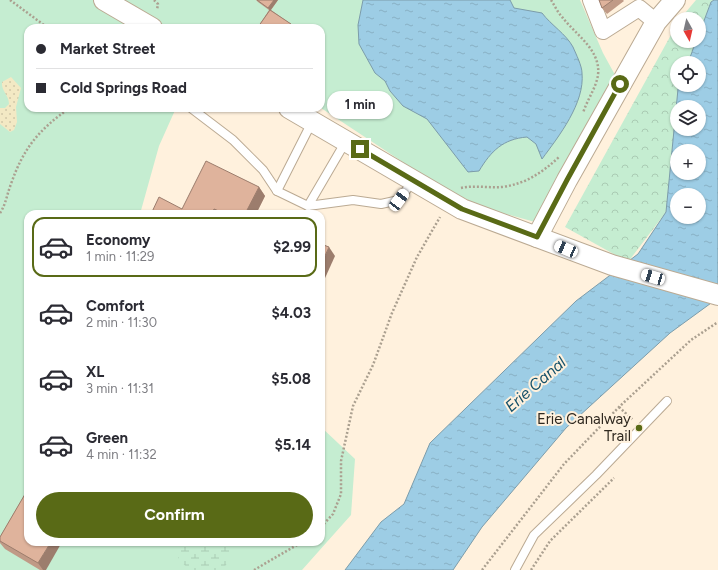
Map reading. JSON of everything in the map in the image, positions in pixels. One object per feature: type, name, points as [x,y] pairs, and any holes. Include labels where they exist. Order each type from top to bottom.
[{"type":"street","points":[[104,0],[145,24]]},
{"type":"street","points":[[591,0],[603,31],[639,8],[656,22]]},
{"type":"street","points":[[537,237],[567,180],[656,22],[675,0]]},
{"type":"street","points":[[296,112],[462,209],[612,265],[718,295]]},
{"type":"lane","points":[[196,112],[233,140],[263,170],[277,191],[308,206],[353,200],[381,204],[399,200],[413,180]]},
{"type":"lane","points":[[277,191],[312,122]]},
{"type":"lane","points":[[308,206],[346,141]]},
{"type":"lane","points":[[515,570],[534,534],[667,401]]},
{"type":"path","points":[[10,0],[43,24]]},
{"type":"path","points":[[551,0],[563,19],[593,52],[596,63],[598,74],[596,82],[580,120]]},
{"type":"path","points":[[0,213],[5,205],[10,185],[22,157],[34,139],[49,123],[64,112]]},
{"type":"path","points":[[456,189],[501,187],[526,181],[545,170],[562,154]]},
{"type":"path","points":[[325,523],[333,514],[341,494],[341,461],[353,406],[373,365],[392,312],[417,257],[440,216]]},
{"type":"path","points":[[482,570],[564,464],[619,407],[691,340],[718,322]]},
{"type":"path","points":[[619,407],[641,428]]},
{"type":"path","points":[[532,570],[550,541],[614,478]]},
{"type":"path","points":[[254,570],[295,546]]},
{"type":"green space","points":[[0,0],[580,0],[603,53],[620,84],[535,222],[484,208],[433,182],[325,111],[325,24],[24,24],[24,112],[174,112],[159,146],[141,210],[24,210],[24,546],[323,546],[302,570],[0,570]]},
{"type":"green space","points":[[696,0],[714,0],[711,2],[706,15],[706,12],[686,12]]},
{"type":"green space","points":[[670,37],[670,48],[693,48],[691,56],[670,56],[670,92],[679,92],[678,100],[670,100],[670,136],[674,136],[673,144],[670,144],[670,176],[666,212],[628,262],[565,227]]},
{"type":"green space","points":[[325,431],[355,459],[351,515],[325,544]]},
{"type":"green space","points":[[171,546],[230,546],[228,561],[221,570],[189,570],[179,559]]},
{"type":"sand","points":[[11,77],[21,88],[16,107],[17,122],[14,130],[10,132],[0,124],[0,108],[5,108],[9,104],[2,82]]},
{"type":"water","points":[[363,0],[510,0],[514,8],[542,13],[573,47],[581,67],[582,84],[570,119],[542,159],[536,144],[527,137],[519,138],[504,143],[498,147],[479,171],[468,172],[427,119],[403,106],[390,91],[385,81],[375,73],[359,44],[358,25]]},
{"type":"water","name":"Erie Canal","points":[[718,0],[718,298],[670,333],[566,428],[482,527],[453,570],[345,570],[381,522],[404,504],[430,443],[576,301],[638,254],[666,212],[670,171],[670,180],[706,180],[706,144],[673,144],[673,136],[706,136],[706,100],[677,100],[678,92],[706,92],[706,56],[691,56],[693,48],[706,48],[706,15],[711,2]]},
{"type":"building","points":[[257,0],[274,0],[268,8]]},
{"type":"building","points":[[599,0],[613,0],[602,8]]},
{"type":"building","points":[[270,10],[291,24],[260,24]]},
{"type":"building","points":[[206,161],[259,187],[247,210],[153,210],[159,197],[182,209]]},
{"type":"building","points":[[325,246],[329,247],[325,256]]},
{"type":"building","points":[[24,496],[24,546],[49,546],[38,563],[0,541],[0,537]]},
{"type":"place","name":"Erie Canalway Trail","points":[[639,428]]},
{"type":"route","points":[[360,149],[462,209],[537,237],[620,84]]}]
